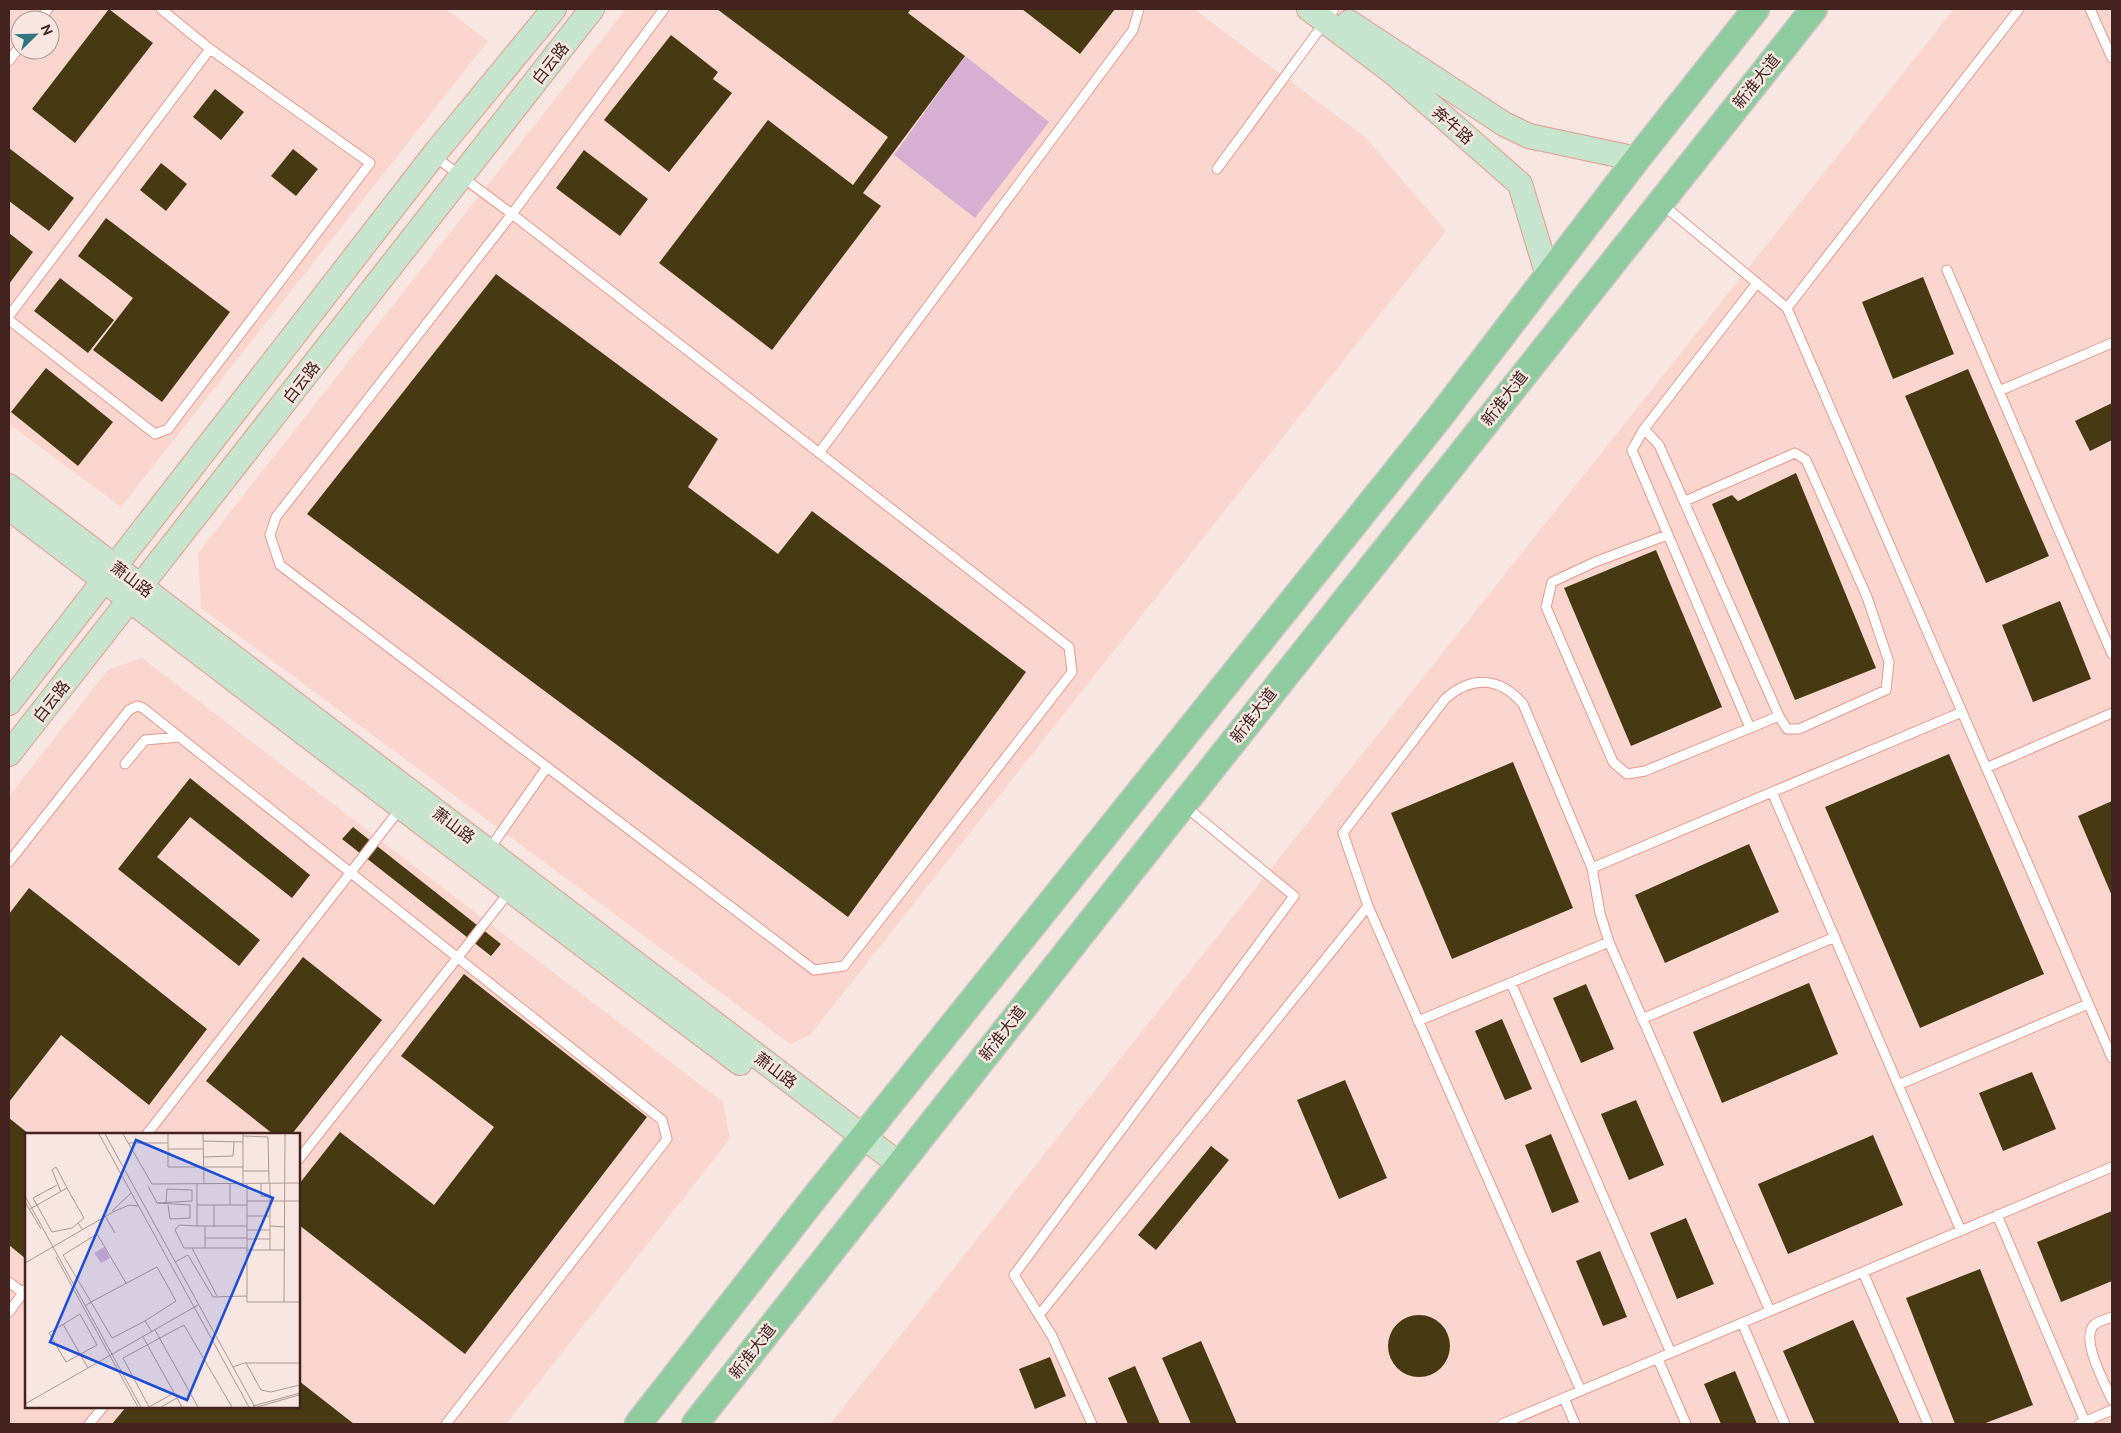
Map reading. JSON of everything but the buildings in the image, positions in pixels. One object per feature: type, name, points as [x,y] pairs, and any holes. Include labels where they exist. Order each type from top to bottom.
[{"type":"main road","points":[[638,1424],[859,1143],[1439,418],[1637,159],[1756,9]]},
{"type":"main road","name":"新淮大道","points":[[695,1424],[1182,804],[1814,9]]},
{"type":"street","name":"白云路","points":[[9,703],[433,155],[554,9]]},
{"type":"street","name":"白云路","points":[[9,754],[592,9]]},
{"type":"street","name":"奔牛路","points":[[1324,12],[1504,124],[1529,136],[1637,159]]},
{"type":"street","name":"奔牛路","points":[[1324,12],[1520,184],[1548,276]]},
{"type":"street","name":"萧山路","points":[[9,486],[110,574],[894,1170]]},
{"type":"street","name":"萧山路","points":[[9,508],[110,574]]},
{"type":"street","name":"萧山路","points":[[136,594],[402,806],[483,858],[510,890],[859,1143]]},
{"type":"lane","points":[[9,320],[156,434],[168,429],[370,163],[210,49],[161,9]]},
{"type":"lane","points":[[433,155],[512,214],[1069,647],[1072,672],[844,966],[814,970],[280,565],[270,535],[276,517],[512,214],[664,9]]},
{"type":"lane","points":[[819,453],[1133,30],[1139,9]]},
{"type":"lane","points":[[1788,308],[2019,9]]},
{"type":"lane","points":[[2090,9],[2112,58]]},
{"type":"lane","points":[[1217,168],[1324,12]]},
{"type":"lane","points":[[9,316],[210,49]]},
{"type":"lane","points":[[1659,202],[1788,308],[2112,1058]]},
{"type":"lane","points":[[1947,270],[2112,654]]},
{"type":"lane","points":[[1750,728],[1632,450],[1644,429],[1757,282]]},
{"type":"lane","points":[[1999,391],[2112,342]]},
{"type":"lane","points":[[1644,429],[1659,445],[1778,716],[1787,729],[1799,729],[1886,690],[1889,662],[1867,597],[1806,460],[1796,453],[1685,501]]},
{"type":"lane","points":[[1667,535],[1595,562],[1552,582],[1546,607],[1613,762],[1627,774],[1645,771],[1778,716]]},
{"type":"lane","points":[[1581,1391],[1368,906],[1343,833],[1445,699],[1459,688],[1470,683],[1486,683],[1499,686],[1511,692],[1524,704],[1592,868],[1600,913],[1608,942],[1770,1311]]},
{"type":"lane","points":[[9,862],[129,710],[137,706],[144,708],[662,1120],[667,1139],[446,1424]]},
{"type":"lane","points":[[1592,868],[1962,712]]},
{"type":"lane","points":[[1986,768],[2112,713]]},
{"type":"lane","points":[[125,764],[145,740],[180,737]]},
{"type":"lane","points":[[483,858],[547,767]]},
{"type":"lane","points":[[1772,792],[1961,1231]]},
{"type":"lane","points":[[1092,1424],[1052,1336],[1014,1275],[1294,896],[1182,804]]},
{"type":"lane","points":[[148,1133],[402,806]]},
{"type":"lane","points":[[300,1158],[510,890]]},
{"type":"lane","points":[[1039,1315],[1368,906]]},
{"type":"lane","points":[[1642,1019],[1834,937]]},
{"type":"lane","points":[[1418,1021],[1608,942]]},
{"type":"lane","points":[[1511,983],[1671,1353]]},
{"type":"lane","points":[[1898,1085],[2088,1004]]},
{"type":"lane","points":[[1502,1424],[2112,1167]]},
{"type":"lane","points":[[1997,1215],[2083,1423],[2112,1410]]},
{"type":"lane","points":[[1863,1272],[1928,1424]]},
{"type":"lane","points":[[9,1282],[25,1291],[9,1312]]},
{"type":"lane","points":[[2112,1317],[2094,1324],[2089,1335],[2090,1347],[2112,1400]]},
{"type":"lane","points":[[1742,1323],[1785,1424]]},
{"type":"lane","points":[[1658,1358],[1686,1424]]},
{"type":"lane","points":[[1564,1398],[1575,1424]]},
{"type":"lane","points":[[90,1424],[102,1408]]},
{"type":"shaded area","points":[[12,9],[446,9],[488,41],[121,507],[9,424],[10,12],[10,60],[60,60],[60,10]]},
{"type":"shaded area","points":[[626,9],[1194,9],[1365,137],[1446,231],[810,1035],[790,1044],[201,608],[198,553]]},
{"type":"shaded area","points":[[1954,9],[2112,9],[2112,1424],[830,1424]]},
{"type":"shaded area","points":[[965,56],[1049,122],[975,218],[894,155]]},
{"type":"shaded area","points":[[142,658],[723,1102],[730,1139],[506,1424],[9,1424],[9,796],[108,670]]}]
